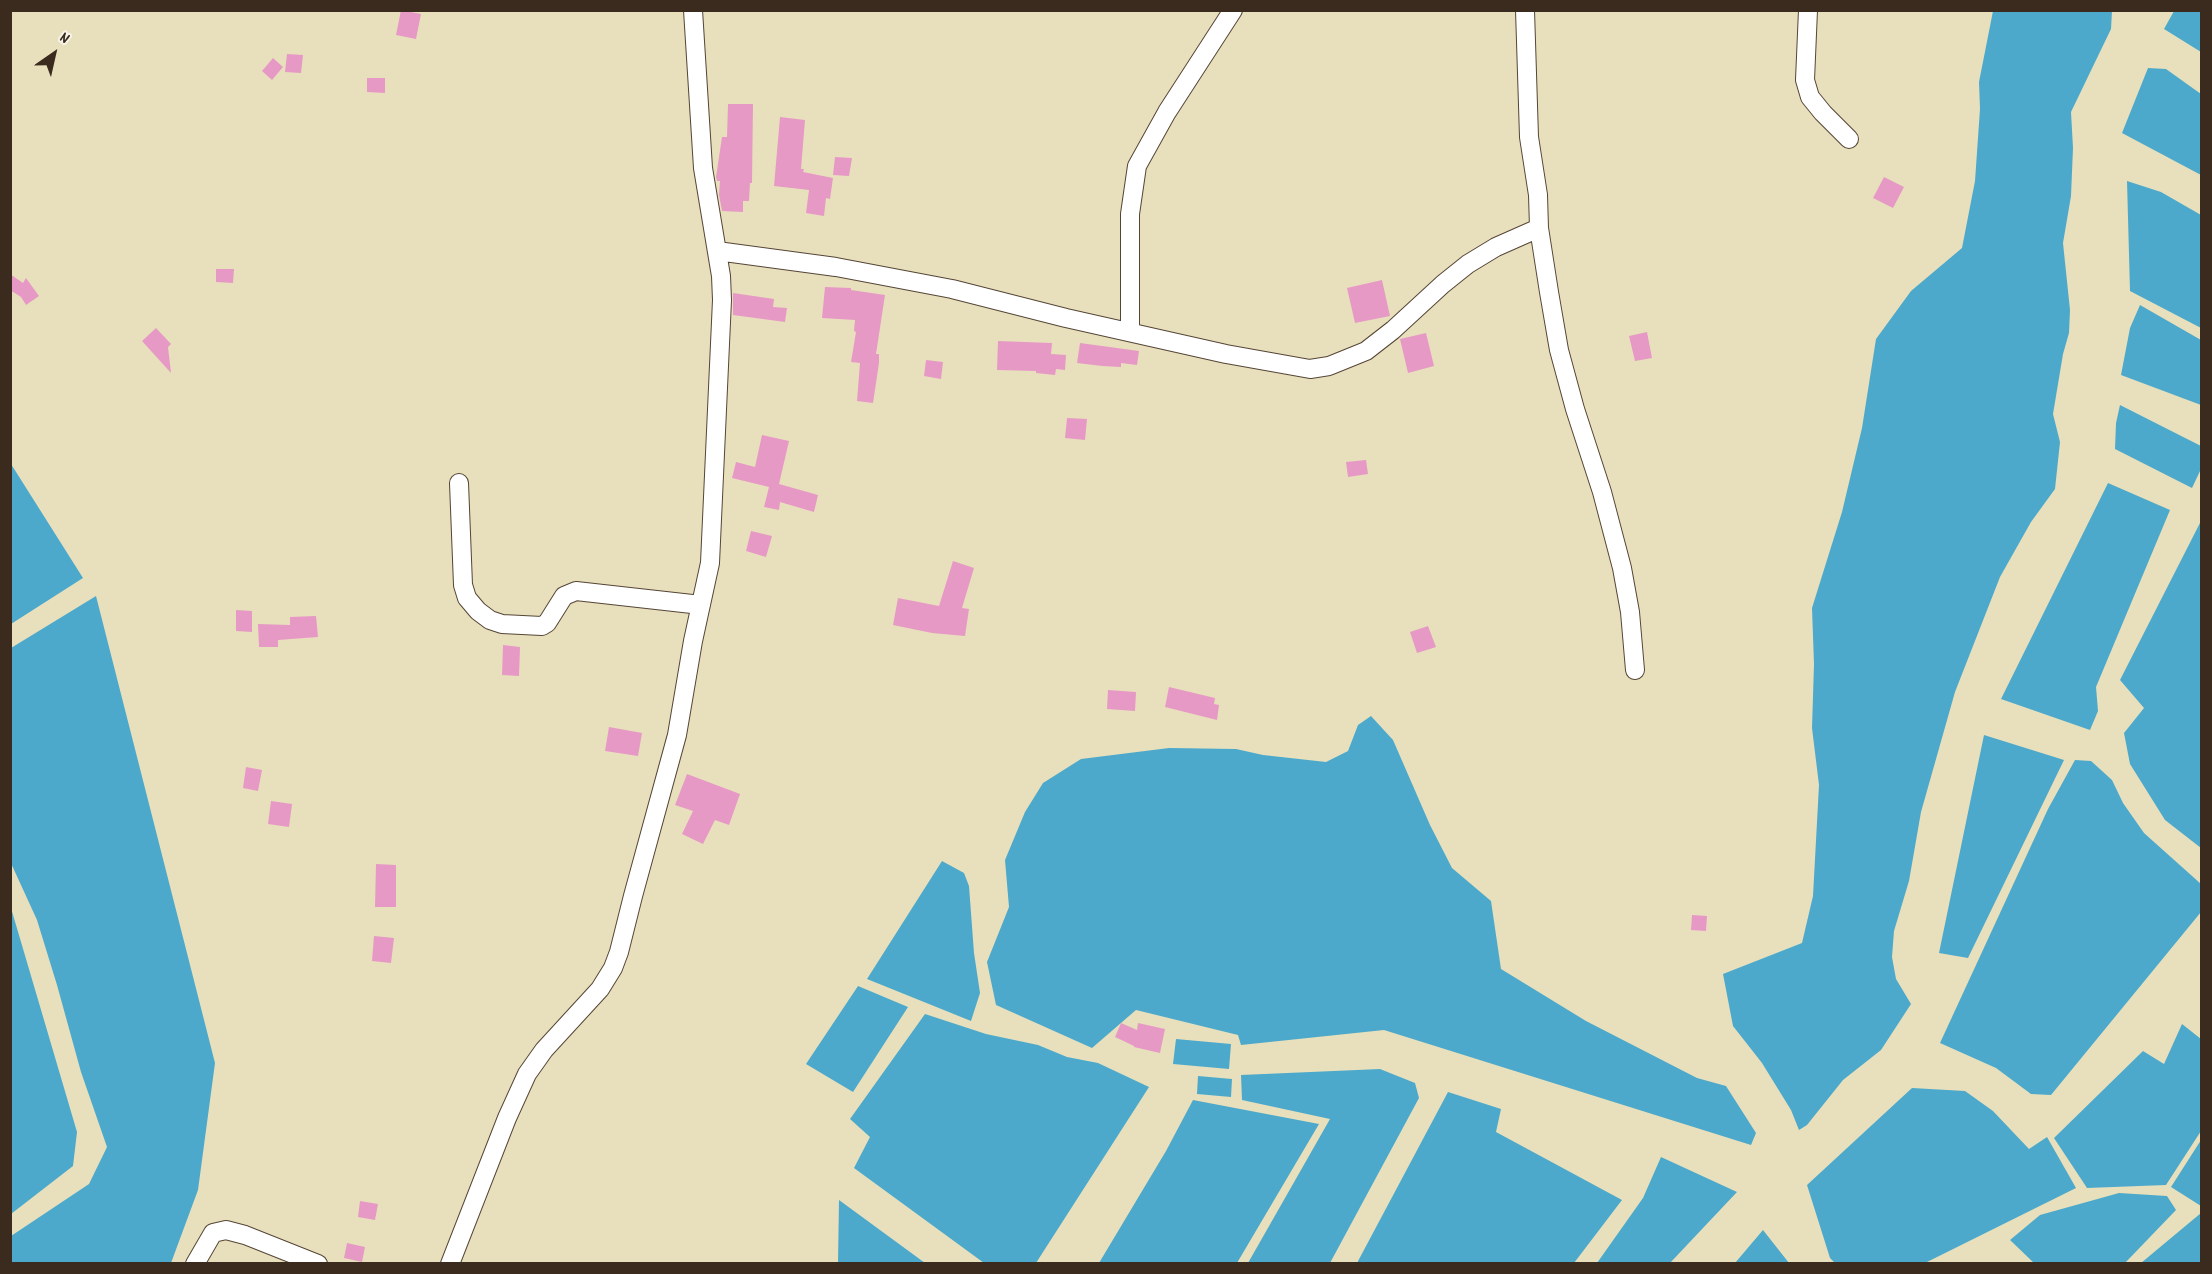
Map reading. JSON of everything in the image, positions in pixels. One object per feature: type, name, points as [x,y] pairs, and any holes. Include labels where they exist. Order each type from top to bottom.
[{"type":"street","points":[[450,1263],[507,1118],[527,1074],[544,1050],[600,989],[613,968],[677,735],[683,691],[710,563],[721,356],[721,276],[703,168],[693,10]]},
{"type":"street","points":[[1130,332],[1130,214],[1137,166],[1167,112],[1233,10]]},
{"type":"street","points":[[1525,10],[1529,137],[1538,195],[1539,228],[1559,350],[1602,492],[1622,568],[1630,612],[1635,670]]},
{"type":"street","points":[[1808,10],[1805,80],[1810,97],[1823,114],[1849,139]]},
{"type":"street","points":[[717,251],[836,267],[952,289],[1066,318],[1226,354],[1310,369],[1329,366],[1366,351],[1468,264],[1496,247],[1539,228]]},
{"type":"street","points":[[459,483],[463,585],[467,598],[478,612],[490,620],[502,624],[542,626],[564,596],[576,591],[701,605]]},
{"type":"street","points":[[195,1263],[213,1233],[226,1230],[318,1263]]},
{"type":"water","points":[[1993,11],[2112,11],[2111,29],[2071,112],[2073,148],[2071,196],[2063,243],[2070,310],[2069,333],[2063,354],[2053,414],[2060,442],[2055,489],[2031,522],[2000,577],[1955,692],[1921,812],[1909,881],[1894,931],[1892,957],[1896,979],[1911,1004],[1881,1050],[1843,1080],[1807,1125],[1799,1130],[1791,1110],[1762,1063],[1733,1026],[1723,974],[1802,943],[1813,896],[1819,785],[1812,728],[1814,664],[1812,608],[1842,512],[1862,428],[1876,339],[1911,291],[1962,248],[1975,181],[1980,109],[1979,82]]},
{"type":"water","points":[[2174,11],[2201,11],[2201,52],[2164,29]]},
{"type":"water","points":[[2148,68],[2166,69],[2201,94],[2201,175],[2122,133]]},
{"type":"water","points":[[2127,181],[2161,192],[2201,215],[2201,328],[2130,291]]},
{"type":"water","points":[[2140,305],[2201,340],[2201,405],[2121,375],[2130,328]]},
{"type":"water","points":[[2120,405],[2201,446],[2201,469],[2192,488],[2115,449],[2116,423]]},
{"type":"water","points":[[11,464],[83,578],[10,624]]},
{"type":"water","points":[[2108,483],[2170,510],[2096,687],[2098,711],[2090,730],[2001,699]]},
{"type":"water","points":[[2201,521],[2201,848],[2165,820],[2130,764],[2124,733],[2144,708],[2120,680]]},
{"type":"water","points":[[96,596],[215,1063],[198,1190],[171,1263],[11,1263],[11,1236],[89,1184],[107,1147],[81,1072],[37,920],[10,861],[11,648]]},
{"type":"water","points":[[1371,716],[1393,740],[1430,825],[1452,868],[1491,901],[1501,969],[1586,1021],[1697,1078],[1726,1086],[1756,1133],[1751,1145],[1384,1030],[1241,1045],[1238,1035],[1136,1010],[1092,1048],[996,1005],[987,962],[1009,907],[1005,860],[1025,812],[1043,783],[1081,759],[1169,748],[1236,749],[1263,755],[1326,762],[1348,751],[1358,725]]},
{"type":"water","points":[[1984,735],[2064,760],[1968,958],[1939,953]]},
{"type":"water","points":[[2075,760],[2091,761],[2112,780],[2123,803],[2144,833],[2201,884],[2201,912],[2051,1095],[2031,1094],[1996,1068],[1940,1043],[2048,809]]},
{"type":"water","points":[[942,861],[964,873],[969,886],[974,953],[980,993],[971,1021],[867,979]]},
{"type":"water","points":[[11,908],[77,1132],[73,1166],[11,1214]]},
{"type":"water","points":[[858,986],[908,1007],[853,1092],[806,1064]]},
{"type":"water","points":[[925,1014],[986,1034],[1038,1045],[1067,1057],[1098,1063],[1149,1087],[1036,1263],[984,1263],[854,1168],[870,1137],[850,1119]]},
{"type":"water","points":[[2182,1024],[2201,1039],[2201,1131],[2166,1185],[2087,1188],[2054,1138],[2143,1051],[2164,1064]]},
{"type":"water","points":[[1176,1039],[1231,1044],[1229,1069],[1173,1064]]},
{"type":"water","points":[[1380,1069],[1415,1083],[1419,1098],[1330,1263],[1248,1263],[1330,1119],[1242,1100],[1241,1075]]},
{"type":"water","points":[[1198,1076],[1232,1079],[1231,1097],[1197,1094]]},
{"type":"water","points":[[1912,1088],[1965,1091],[1993,1111],[2029,1149],[2047,1137],[2076,1188],[1925,1263],[1835,1263],[1830,1258],[1807,1185]]},
{"type":"water","points":[[1448,1092],[1501,1109],[1496,1132],[1622,1200],[1574,1263],[1357,1263]]},
{"type":"water","points":[[1193,1100],[1319,1124],[1237,1263],[1099,1263],[1166,1151]]},
{"type":"water","points":[[2201,1140],[2201,1206],[2171,1187]]},
{"type":"water","points":[[1661,1157],[1737,1192],[1670,1263],[1597,1263],[1643,1198]]},
{"type":"water","points":[[2119,1193],[2167,1196],[2176,1210],[2125,1263],[2034,1263],[2010,1240],[2040,1215]]},
{"type":"water","points":[[839,1200],[925,1263],[838,1263]]},
{"type":"water","points":[[2201,1213],[2201,1263],[2141,1263]]},
{"type":"water","points":[[1763,1230],[1789,1263],[1735,1263]]},
{"type":"building","points":[[401,10],[421,14],[416,39],[396,35]]},
{"type":"building","points":[[287,54],[303,55],[301,73],[285,72]]},
{"type":"building","points":[[273,58],[283,67],[272,80],[262,71]]},
{"type":"building","points":[[367,78],[385,78],[385,93],[367,92]]},
{"type":"building","points":[[728,104],[753,104],[752,183],[750,183],[749,201],[743,201],[743,212],[722,211],[719,195],[720,181],[717,181],[716,177],[722,137],[727,137]]},
{"type":"building","points":[[780,117],[805,120],[801,169],[804,169],[803,172],[833,178],[830,199],[826,198],[824,216],[806,213],[809,190],[774,186]]},
{"type":"building","points":[[835,157],[852,158],[849,176],[833,175]]},
{"type":"building","points":[[1884,177],[1904,187],[1893,208],[1873,198]]},
{"type":"building","points":[[216,269],[234,269],[233,283],[216,282]]},
{"type":"building","points":[[10,274],[23,283],[26,278],[39,296],[26,305],[21,297],[10,290]]},
{"type":"building","points":[[1382,280],[1390,316],[1355,323],[1347,288]]},
{"type":"building","points":[[825,287],[851,288],[851,290],[885,295],[876,354],[879,354],[879,363],[873,403],[857,401],[860,363],[851,362],[856,332],[854,331],[855,320],[822,318]]},
{"type":"building","points":[[733,293],[774,299],[773,307],[787,308],[785,322],[733,315]]},
{"type":"building","points":[[156,328],[171,344],[168,347],[171,373],[142,341]]},
{"type":"building","points":[[1647,332],[1652,358],[1635,361],[1629,336]]},
{"type":"building","points":[[1426,333],[1434,366],[1408,373],[1400,339]]},
{"type":"building","points":[[998,341],[1052,343],[1051,354],[1066,355],[1065,370],[1056,369],[1055,375],[1036,373],[1036,371],[997,370]]},
{"type":"building","points":[[1080,343],[1139,351],[1137,365],[1121,363],[1121,367],[1077,363]]},
{"type":"building","points":[[926,360],[943,362],[941,379],[924,376]]},
{"type":"building","points":[[1067,418],[1087,419],[1085,440],[1065,438]]},
{"type":"building","points":[[762,435],[789,441],[779,484],[818,495],[814,512],[780,502],[779,510],[764,507],[769,487],[732,478],[736,462],[755,467]]},
{"type":"building","points":[[1366,460],[1368,474],[1348,477],[1346,462]]},
{"type":"building","points":[[751,531],[772,536],[766,557],[746,551]]},
{"type":"building","points":[[953,561],[974,568],[962,608],[969,609],[965,636],[932,633],[893,625],[898,598],[939,606]]},
{"type":"building","points":[[236,610],[252,611],[252,632],[236,631]]},
{"type":"building","points":[[316,616],[318,637],[278,640],[278,647],[259,647],[258,624],[290,625],[290,617]]},
{"type":"building","points":[[1428,626],[1436,647],[1417,653],[1410,632]]},
{"type":"building","points":[[503,645],[520,647],[519,676],[502,675]]},
{"type":"building","points":[[1169,687],[1215,698],[1214,704],[1219,705],[1217,720],[1165,707]]},
{"type":"building","points":[[1108,690],[1136,692],[1135,711],[1107,709]]},
{"type":"building","points":[[609,727],[642,733],[638,756],[605,751]]},
{"type":"building","points":[[246,767],[262,770],[258,791],[243,788]]},
{"type":"building","points":[[687,774],[740,794],[729,825],[715,820],[703,844],[682,834],[693,811],[675,805]]},
{"type":"building","points":[[271,801],[292,804],[289,827],[268,824]]},
{"type":"building","points":[[376,864],[396,865],[396,907],[375,907]]},
{"type":"building","points":[[1692,915],[1707,916],[1706,931],[1691,930]]},
{"type":"building","points":[[374,936],[394,938],[391,963],[372,961]]},
{"type":"building","points":[[1121,1023],[1137,1030],[1138,1023],[1165,1029],[1160,1053],[1134,1047],[1115,1037]]},
{"type":"building","points":[[360,1201],[378,1204],[375,1220],[358,1217]]},
{"type":"building","points":[[347,1243],[365,1247],[362,1262],[344,1258]]}]
